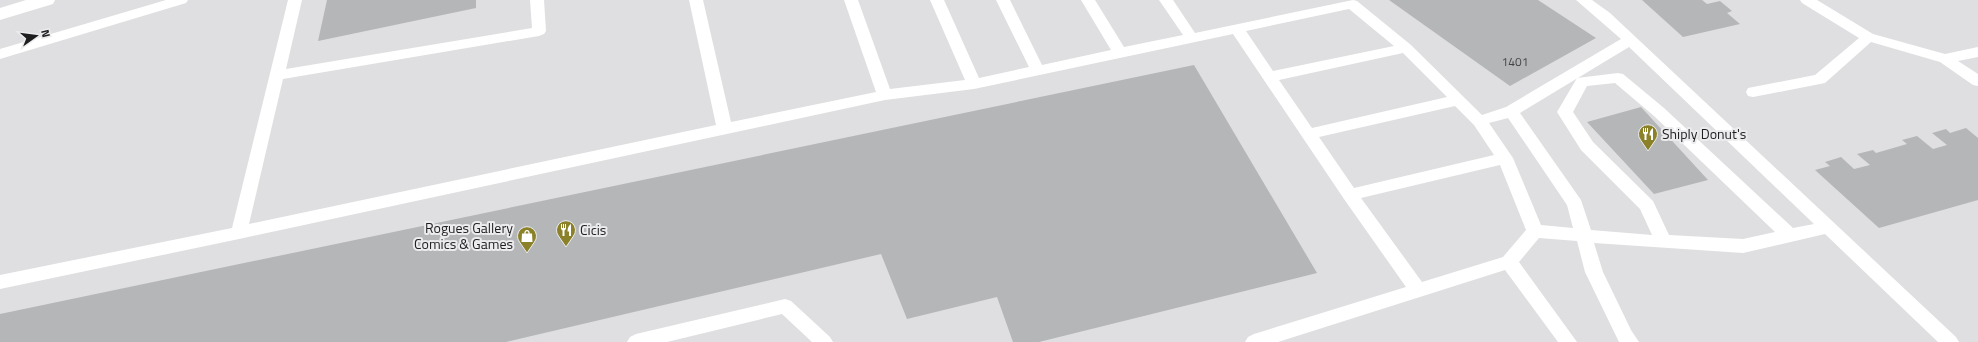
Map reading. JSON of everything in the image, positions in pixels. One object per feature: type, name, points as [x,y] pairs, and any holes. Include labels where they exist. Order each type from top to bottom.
[{"type":"main road","points":[[0,14],[46,0]]},
{"type":"lane","points":[[0,54],[181,0]]},
{"type":"lane","points":[[239,233],[295,0]]},
{"type":"lane","points":[[277,75],[539,31],[537,0]]},
{"type":"lane","points":[[696,0],[725,129]]},
{"type":"lane","points":[[851,0],[885,95]]},
{"type":"lane","points":[[937,0],[974,84]]},
{"type":"lane","points":[[1003,0],[1038,71]]},
{"type":"lane","points":[[1088,0],[1120,54]]},
{"type":"lane","points":[[1166,0],[1192,38]]},
{"type":"lane","points":[[1582,0],[1605,16],[1950,342]]},
{"type":"lane","points":[[1807,0],[1868,36],[1945,59],[1978,81]]},
{"type":"lane","points":[[0,282],[239,233],[885,95],[974,84],[1120,54],[1236,29],[1349,2],[1406,48],[1479,121],[1505,158],[1535,231]]},
{"type":"lane","points":[[1236,29],[1350,195],[1419,290]]},
{"type":"lane","points":[[1753,92],[1820,79],[1868,36]]},
{"type":"lane","points":[[1479,121],[1511,112],[1630,40]]},
{"type":"lane","points":[[1270,77],[1406,48]]},
{"type":"lane","points":[[1945,59],[1978,52]]},
{"type":"lane","points":[[1664,242],[1647,205],[1587,146],[1564,112],[1582,82],[1618,78],[1659,112],[1790,236]]},
{"type":"lane","points":[[1309,134],[1458,100]]},
{"type":"lane","points":[[1511,112],[1575,204],[1594,272],[1624,335],[1630,342]]},
{"type":"lane","points":[[1350,195],[1505,158]]},
{"type":"lane","points":[[1535,231],[1664,242],[1743,246],[1829,227]]},
{"type":"lane","points":[[1254,342],[1509,262],[1535,231]]},
{"type":"lane","points":[[1509,262],[1568,342]]},
{"type":"lane","points":[[636,342],[785,306],[824,342]]},
{"type":"building","points":[[327,0],[476,0],[476,8],[318,41]]},
{"type":"building","points":[[1389,0],[1538,0],[1596,38],[1510,86]]},
{"type":"building","points":[[1642,0],[1702,0],[1707,4],[1720,1],[1732,11],[1727,13],[1740,24],[1683,37]]},
{"type":"building","points":[[1194,65],[1317,273],[1039,342],[1013,342],[997,297],[907,319],[881,254],[506,342],[0,342],[0,314]]},
{"type":"building","name":"Shiply Donut's","points":[[1641,107],[1708,180],[1654,194],[1587,122]]},
{"type":"building","points":[[1966,128],[1978,138],[1978,200],[1879,228],[1815,170],[1830,166],[1825,162],[1841,157],[1854,169],[1870,165],[1857,154],[1873,150],[1876,153],[1907,144],[1902,140],[1917,136],[1933,149],[1947,145],[1932,133],[1946,129],[1950,133]]},
{"type":"place","name":"Shiply Donut's","points":[[1648,151]]},
{"type":"place","name":"Cicis","points":[[566,247]]},
{"type":"place","name":"Rogues Gallery Comics & Games","points":[[527,253]]}]
